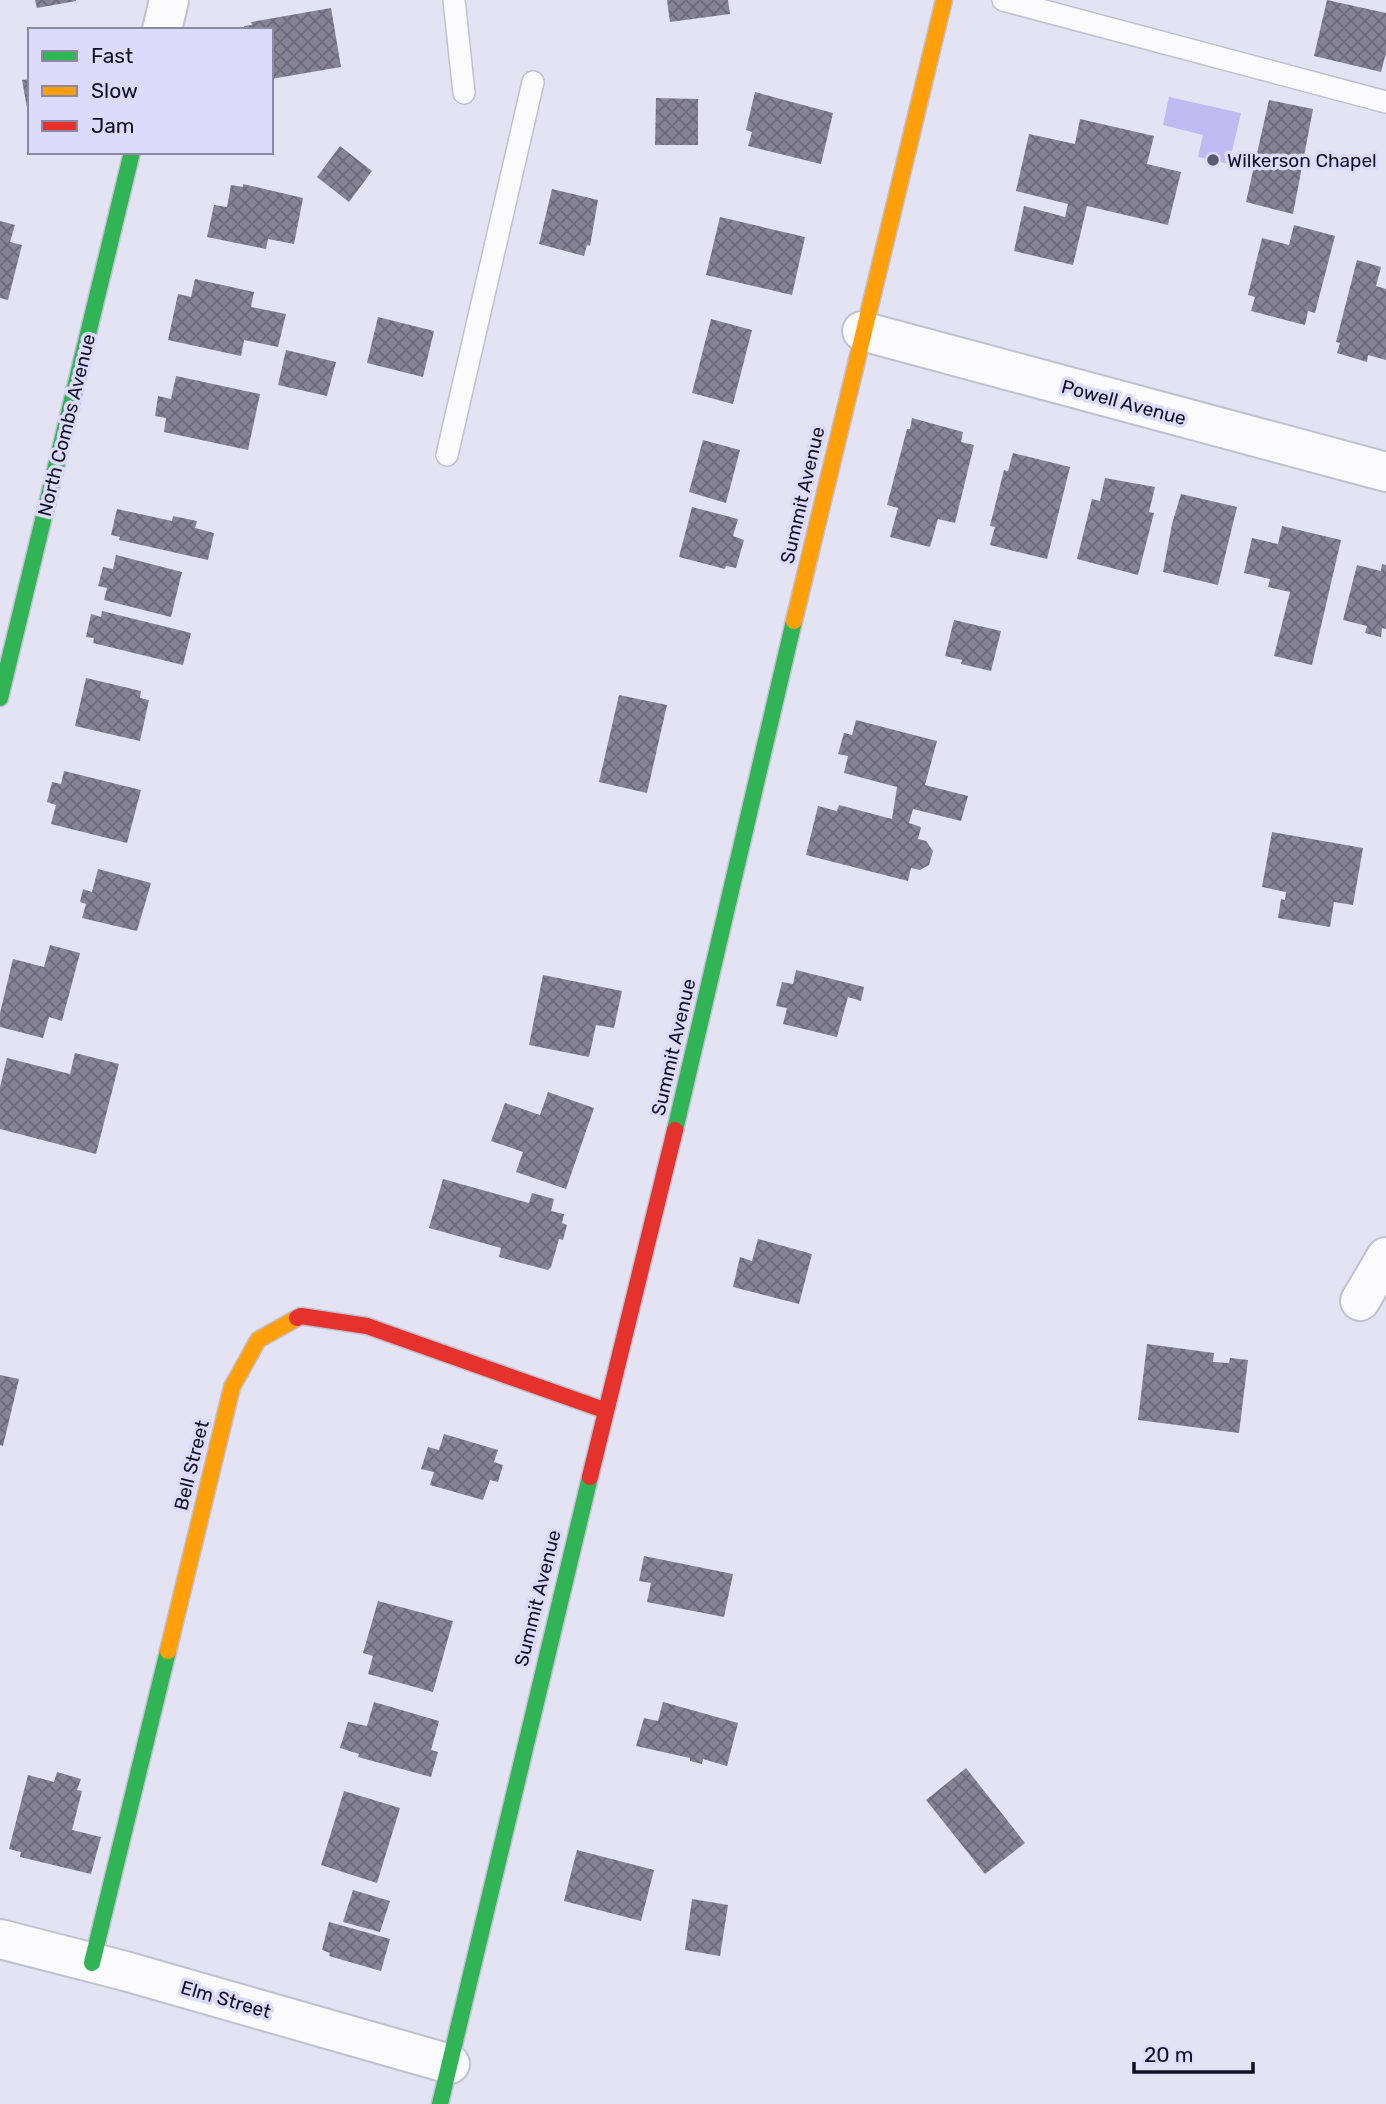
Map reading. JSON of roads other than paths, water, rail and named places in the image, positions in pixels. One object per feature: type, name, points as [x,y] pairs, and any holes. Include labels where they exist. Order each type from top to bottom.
[{"type":"street","points":[[162,28],[169,0]]},
{"type":"street","name":"Summit Avenue","points":[[440,2104],[604,1410],[680,1107],[862,331],[944,0]]},
{"type":"street","name":"North Combs Avenue","points":[[0,698],[132,154]]},
{"type":"street","name":"Powell Avenue","points":[[862,331],[1386,472]]},
{"type":"street","points":[[1360,1301],[1386,1256]]},
{"type":"street","name":"Bell Street","points":[[92,1963],[232,1387],[258,1340],[301,1316],[367,1326],[604,1410]]},
{"type":"street","name":"Elm Street","points":[[0,1939],[450,2064]]},
{"type":"lane","points":[[454,0],[464,93]]},
{"type":"lane","points":[[1003,0],[1386,102]]},
{"type":"lane","points":[[447,455],[533,82]]},
{"type":"place","name":"Wilkerson Chapel","points":[[1213,160]]}]
